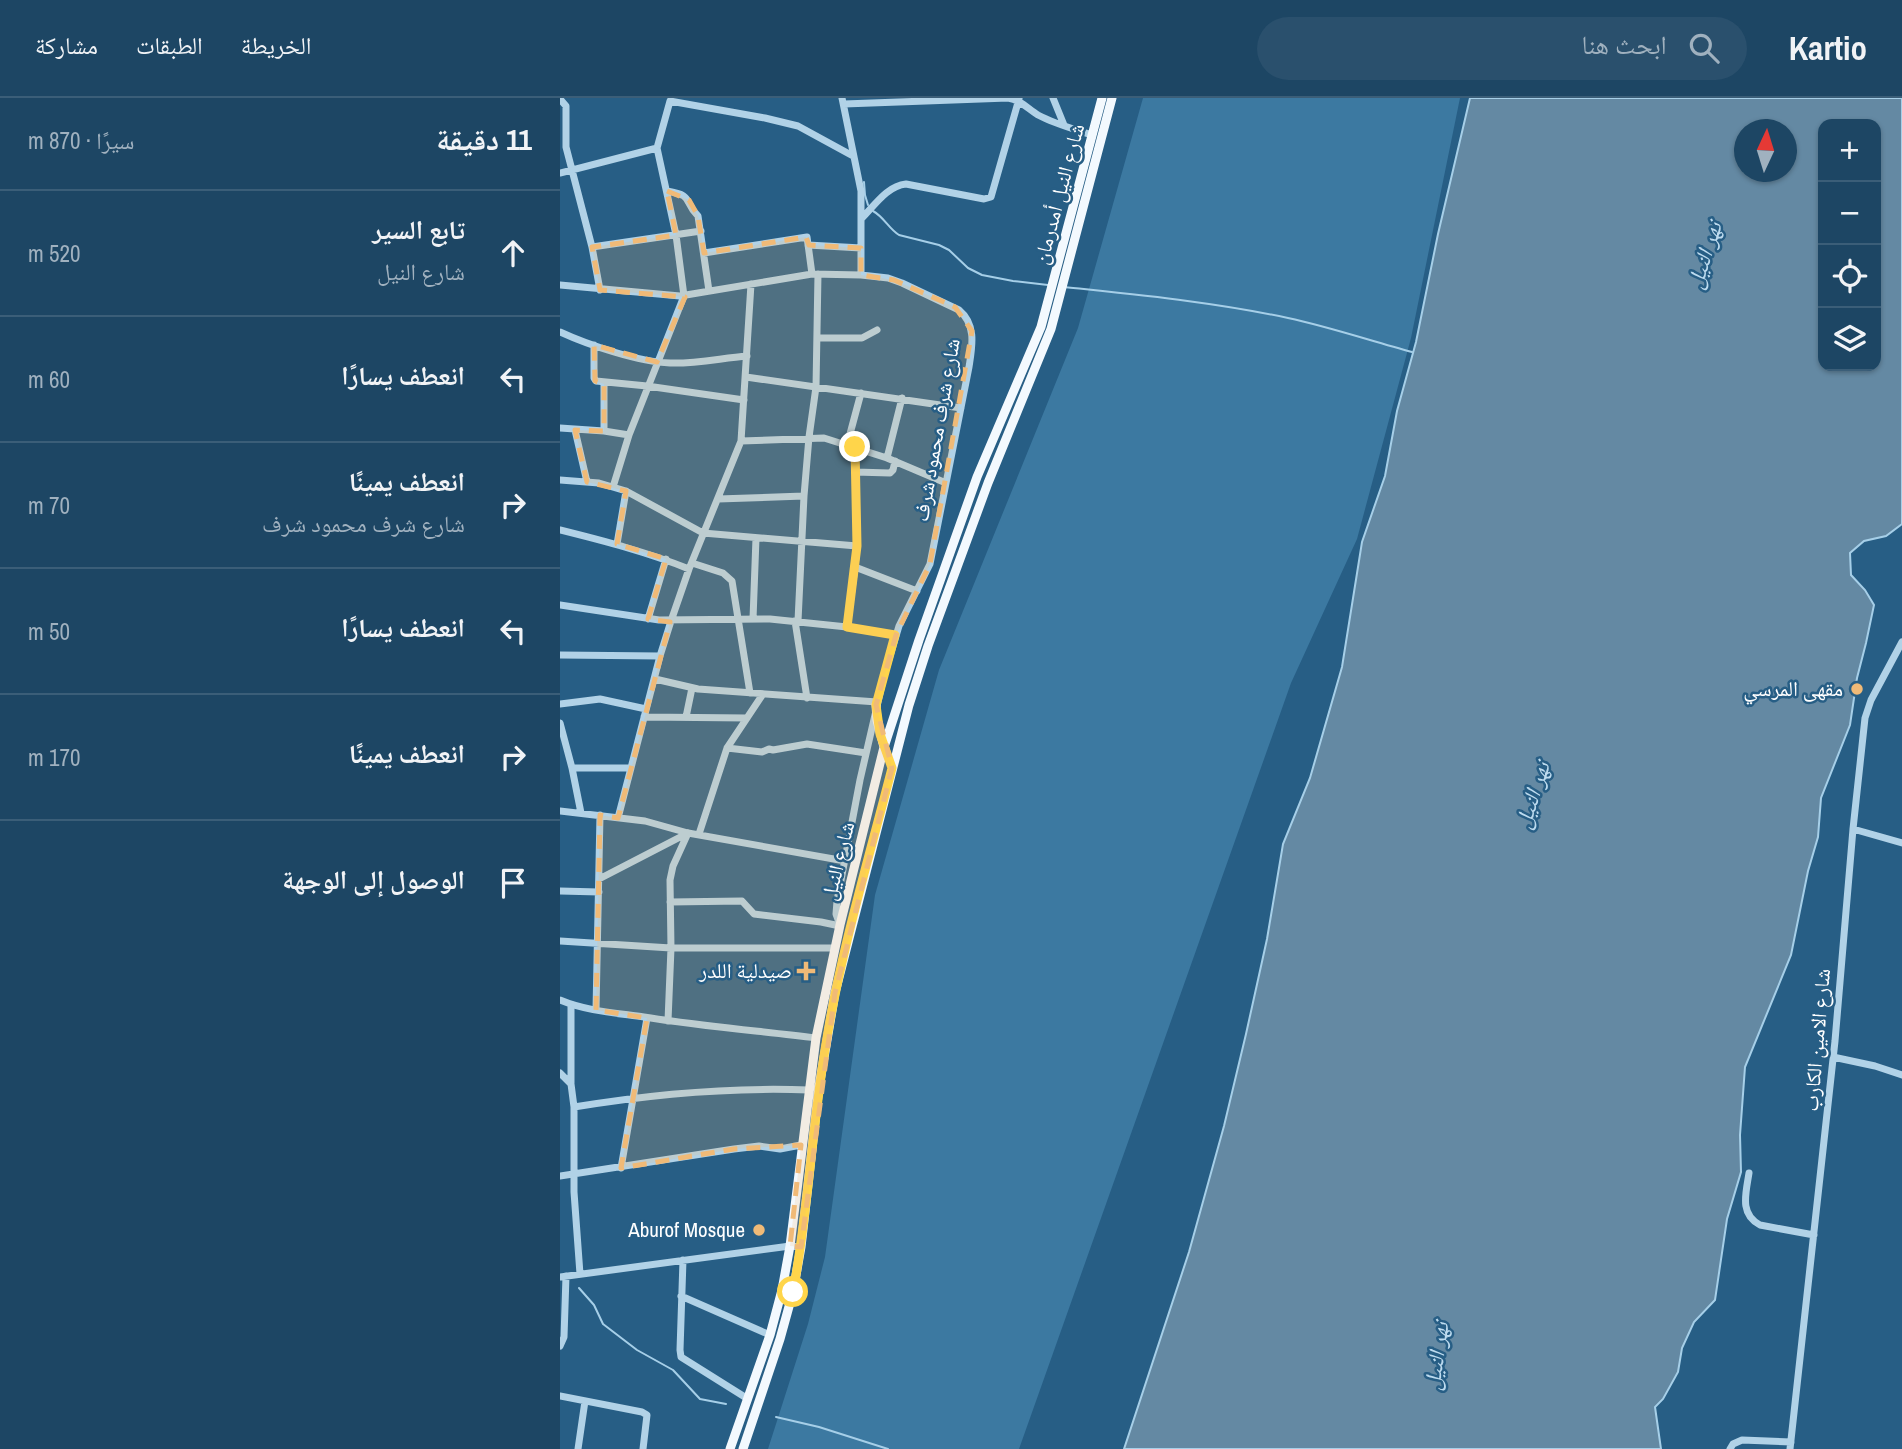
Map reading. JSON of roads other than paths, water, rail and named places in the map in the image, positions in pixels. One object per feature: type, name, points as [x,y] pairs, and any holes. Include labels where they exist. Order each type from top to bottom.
[{"type":"main road","name":"شارع النيل أمدرمان","points":[[1054,300],[1102,98]]},
{"type":"main road","points":[[1061,272],[1112,98]]},
{"type":"main road","name":"شارع النيل","points":[[730,1449],[777,1312],[790,1246],[816,1038],[840,926],[884,747],[977,477],[1054,300]]},
{"type":"main road","name":"شارع النيل","points":[[743,1449],[793,1292],[801,1247],[819,1087],[831,1016],[909,705],[988,483],[1045,347],[1054,300]]},
{"type":"main road","points":[[876,703],[877,720],[892,768]]},
{"type":"street","points":[[861,275],[861,191],[843,101],[1008,98],[1019,100],[1037,114],[1092,135]]},
{"type":"street","points":[[1053,98],[1064,125]]},
{"type":"street","points":[[560,99],[566,106],[566,147],[592,247],[600,290]]},
{"type":"street","points":[[613,487],[647,386],[684,296],[676,235],[657,148],[671,99],[798,126],[853,156]]},
{"type":"street","points":[[862,218],[889,190],[898,185],[906,184],[984,200],[992,197],[1019,100]]},
{"type":"street","points":[[560,173],[657,148]]},
{"type":"street","points":[[667,191],[684,194],[691,209],[698,216],[709,291]]},
{"type":"street","points":[[592,247],[701,230]]},
{"type":"street","points":[[704,253],[806,237],[815,274],[818,338],[816,387],[804,496],[797,621],[807,698]]},
{"type":"street","points":[[808,245],[861,248]]},
{"type":"street","name":"شارع شرف محمود شرف","points":[[560,285],[684,296],[815,274],[861,275],[902,282],[965,314],[973,338],[930,564],[895,635],[876,703],[836,908],[836,918],[840,926]]},
{"type":"street","points":[[618,818],[671,621],[741,441],[751,284]]},
{"type":"street","points":[[818,338],[862,338],[877,330]]},
{"type":"street","points":[[560,342],[562,333],[594,345],[657,362],[676,363],[747,355]]},
{"type":"street","points":[[594,345],[595,381],[744,400]]},
{"type":"street","points":[[746,377],[961,408]]},
{"type":"street","points":[[604,382],[604,431]]},
{"type":"street","points":[[847,627],[857,546],[855,472],[851,446],[861,393]]},
{"type":"street","points":[[887,458],[902,398]]},
{"type":"street","points":[[560,428],[629,435]]},
{"type":"street","points":[[575,430],[587,482]]},
{"type":"street","points":[[741,441],[824,438],[887,458],[946,483]]},
{"type":"street","points":[[855,472],[888,473],[893,470],[895,461]]},
{"type":"street","points":[[560,480],[587,482],[625,491],[704,533],[857,546]]},
{"type":"street","points":[[617,544],[625,491]]},
{"type":"street","points":[[718,499],[804,496]]},
{"type":"street","points":[[561,532],[617,544],[691,566],[715,569],[729,577],[735,592],[750,693]]},
{"type":"street","points":[[753,619],[756,538]]},
{"type":"street","points":[[648,619],[666,559]]},
{"type":"street","points":[[855,567],[917,591]]},
{"type":"street","points":[[560,605],[648,619],[797,621],[895,635]]},
{"type":"street","name":"شارع الامين الكارب","points":[[1790,1446],[1833,1056],[1865,718],[1868,707],[1902,642]]},
{"type":"street","points":[[560,655],[660,656]]},
{"type":"street","points":[[655,679],[692,688],[876,703]]},
{"type":"street","points":[[686,717],[692,688]]},
{"type":"street","points":[[699,834],[727,748],[764,694]]},
{"type":"street","points":[[560,704],[600,699],[645,713],[747,719]]},
{"type":"street","points":[[560,723],[581,813]]},
{"type":"street","points":[[727,748],[761,751],[807,744],[866,753]]},
{"type":"street","points":[[572,768],[631,768]]},
{"type":"street","points":[[560,811],[654,823],[688,833],[845,861]]},
{"type":"street","points":[[596,1010],[600,816]]},
{"type":"street","points":[[1853,829],[1902,842]]},
{"type":"street","points":[[599,879],[688,833]]},
{"type":"street","points":[[667,1021],[671,948],[670,880],[673,866],[688,833]]},
{"type":"street","points":[[560,891],[599,892]]},
{"type":"street","points":[[670,902],[742,901],[754,914],[840,926]]},
{"type":"street","points":[[560,941],[671,948],[835,948]]},
{"type":"street","points":[[560,1000],[596,1010],[667,1021],[816,1038]]},
{"type":"street","points":[[571,1004],[573,1175],[580,1274]]},
{"type":"street","points":[[621,1168],[647,1018]]},
{"type":"street","points":[[1833,1056],[1902,1075]]},
{"type":"street","points":[[560,1073],[571,1084]]},
{"type":"street","points":[[574,1107],[635,1097],[703,1091],[809,1090]]},
{"type":"street","points":[[560,1176],[734,1149],[759,1146],[780,1149],[801,1145]]},
{"type":"street","points":[[1749,1173],[1745,1207],[1747,1215],[1753,1221],[1760,1225],[1814,1235]]},
{"type":"street","points":[[560,1346],[564,1337],[563,1276],[790,1246],[801,1247]]},
{"type":"street","points":[[683,1260],[681,1357],[748,1399]]},
{"type":"street","points":[[681,1296],[770,1335]]},
{"type":"street","points":[[560,1396],[648,1415],[643,1449]]},
{"type":"street","points":[[578,1449],[585,1401]]},
{"type":"street","points":[[1731,1449],[1733,1444],[1742,1440],[1790,1446]]},
{"type":"water","name":"نهر النيل","points":[[1470,98],[1902,98],[1902,524],[1886,536],[1864,541],[1850,553],[1851,575],[1874,605],[1857,678],[1850,725],[1821,798],[1818,837],[1808,871],[1791,955],[1745,1067],[1740,1135],[1741,1172],[1727,1219],[1715,1300],[1694,1322],[1682,1348],[1678,1372],[1663,1399],[1655,1407],[1661,1449],[1124,1449],[1189,1252],[1224,1126],[1267,939],[1283,844],[1310,778],[1342,667],[1362,542],[1385,476],[1397,411],[1416,342]]},
{"type":"waterway","points":[[864,182],[868,205]]},
{"type":"waterway","points":[[873,211],[899,235],[939,245],[949,250],[968,268],[982,275],[1048,285]]},
{"type":"waterway","points":[[1064,287],[1260,312],[1412,352]]},
{"type":"waterway","points":[[579,1288],[594,1305],[603,1324],[637,1350],[673,1370],[700,1399],[726,1404]]},
{"type":"waterway","points":[[776,1417],[819,1427],[888,1449]]},
{"type":"place","name":"مقهى المرسي","points":[[1857,689]]},
{"type":"place","name":"صيدلية اللدر","points":[[806,971]]},
{"type":"place","name":"Aburof Mosque","points":[[759,1230]]}]
